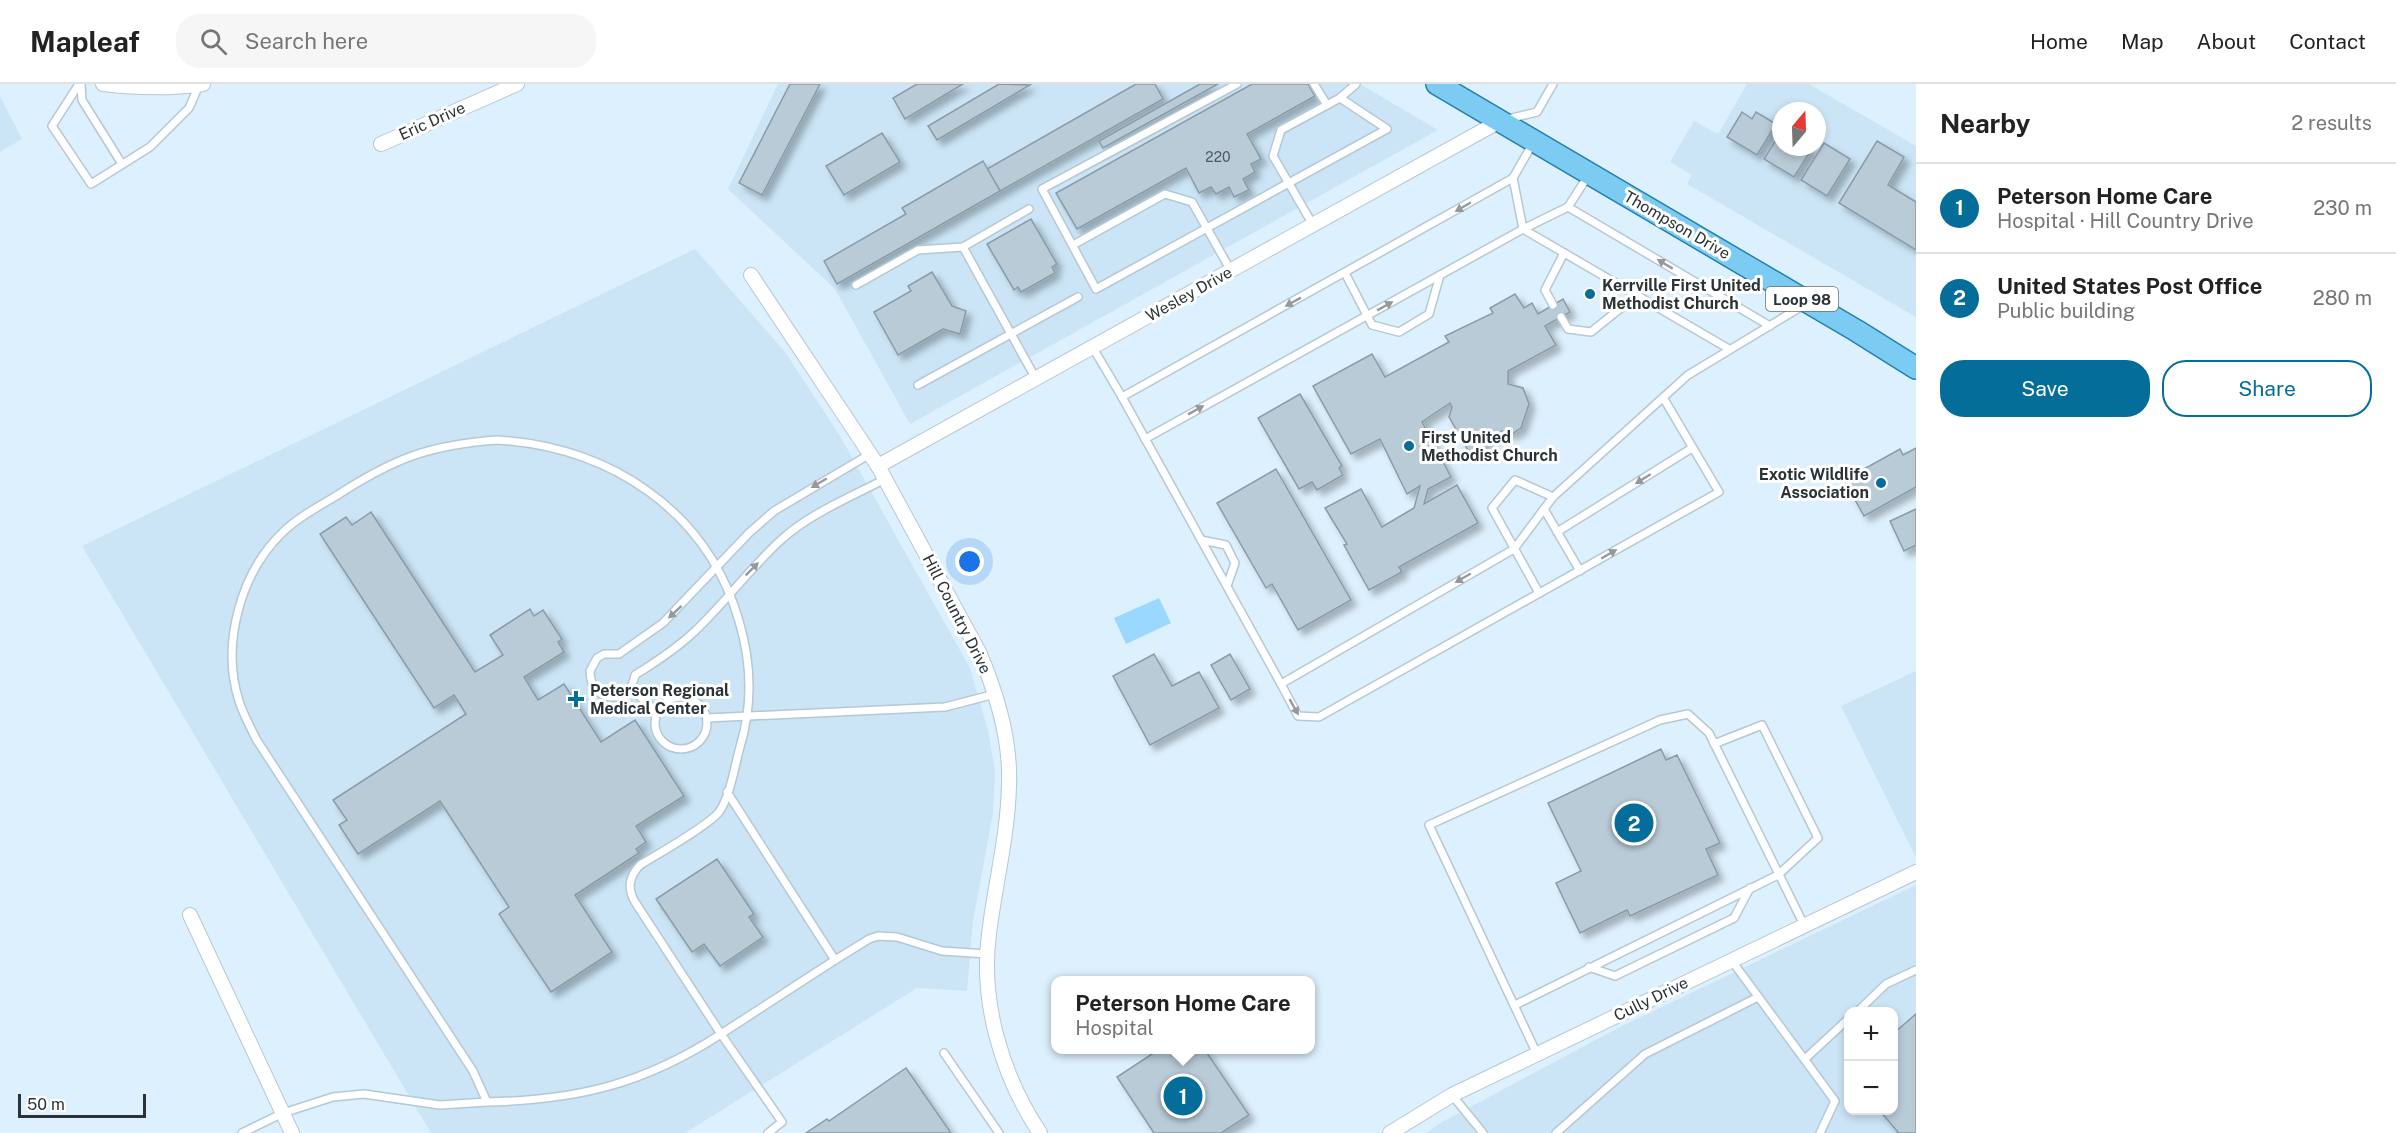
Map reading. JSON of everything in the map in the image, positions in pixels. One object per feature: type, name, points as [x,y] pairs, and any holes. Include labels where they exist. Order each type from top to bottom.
[{"type":"main road","name":"Thompson Drive","points":[[1437,84],[1916,368]]},
{"type":"street","points":[[103,84],[139,86],[201,84]]},
{"type":"street","name":"Eric Drive","points":[[381,144],[517,84]]},
{"type":"street","name":"Wesley Drive","points":[[882,472],[1036,379],[1500,121]]},
{"type":"street","name":"Hill Country Drive","points":[[751,275],[882,472],[979,652],[995,694],[1005,735],[1009,785],[987,954],[990,1004],[997,1036],[1017,1090],[1040,1133]]},
{"type":"street","name":"Cully Drive","points":[[1390,1133],[1452,1095],[1916,872]]},
{"type":"street","points":[[190,915],[292,1133]]},
{"type":"lane","points":[[80,84],[52,126],[91,184],[150,147],[189,108],[201,84]]},
{"type":"lane","points":[[80,84],[82,100],[122,164]]},
{"type":"lane","points":[[1237,84],[1042,189],[1096,289],[1387,129],[1340,98]]},
{"type":"lane","points":[[1314,84],[1327,105]]},
{"type":"lane","points":[[1313,225],[1274,156],[1281,130],[1340,98],[1356,84]]},
{"type":"lane","points":[[1500,121],[1537,112],[1553,84]]},
{"type":"lane","points":[[1122,397],[1514,177],[1534,141]]},
{"type":"lane","points":[[1145,439],[1523,229],[1568,207],[1589,174]]},
{"type":"lane","points":[[1514,177],[1523,229],[1729,350]]},
{"type":"lane","points":[[1073,245],[1165,194],[1192,202],[1231,271]]},
{"type":"lane","points":[[1568,207],[1770,326]]},
{"type":"lane","points":[[856,285],[918,250],[963,247],[1029,209]]},
{"type":"lane","points":[[963,247],[1036,379]]},
{"type":"lane","points":[[1554,305],[1545,290],[1564,253]]},
{"type":"lane","points":[[1345,273],[1372,325],[1399,332],[1429,314],[1440,275]]},
{"type":"lane","points":[[1561,317],[1568,329],[1591,332],[1637,295]]},
{"type":"lane","points":[[918,385],[1078,297]]},
{"type":"lane","points":[[1281,684],[1514,549],[1553,497],[1688,375],[1808,303]]},
{"type":"lane","points":[[1092,348],[1122,397],[1298,716],[1320,717],[1719,492],[1664,399]]},
{"type":"lane","points":[[487,1102],[473,1071],[267,758],[239,701],[233,670],[234,633],[243,597],[270,548],[282,532],[312,511],[375,471],[397,460],[439,448],[482,441],[516,441],[544,445],[583,456],[620,473],[661,500],[695,535],[717,566],[730,592],[747,650],[751,693],[748,716],[727,792],[720,811],[714,817],[640,866],[633,874],[629,888],[635,902],[721,1034],[782,1122],[768,1133]]},
{"type":"lane","points":[[1557,532],[1692,448]]},
{"type":"lane","points":[[870,454],[774,511],[717,566],[682,606],[651,632],[619,654],[604,654],[592,664],[590,679],[598,692],[612,698],[625,693],[630,688],[635,675],[681,643],[794,529],[882,472]]},
{"type":"lane","points":[[1539,593],[1492,508],[1515,480],[1553,497]]},
{"type":"lane","points":[[1544,509],[1580,571]]},
{"type":"lane","points":[[1201,540],[1226,545],[1235,563],[1227,586]]},
{"type":"lane","points":[[630,688],[657,712]]},
{"type":"lane","points":[[707,718],[939,707],[960,704],[995,694]]},
{"type":"lane","points":[[688,698],[701,706],[707,718],[707,730],[698,743],[683,749],[675,748],[660,738],[656,730],[657,712],[670,700],[688,698]]},
{"type":"lane","points":[[1537,1054],[1429,825],[1660,720],[1688,714],[1708,734],[1714,744],[1804,925]]},
{"type":"lane","points":[[1515,1005],[1778,875],[1818,838],[1762,725],[1714,744]]},
{"type":"lane","points":[[727,792],[835,960]]},
{"type":"lane","points":[[1589,967],[1615,976],[1734,918],[1750,888]]},
{"type":"lane","points":[[242,1133],[283,1113],[333,1097],[364,1094],[440,1105],[536,1101],[603,1089],[665,1067],[721,1034],[869,939],[887,936],[942,951],[987,954]]},
{"type":"lane","points":[[1732,960],[1835,1101],[1820,1133]]},
{"type":"lane","points":[[1861,1007],[1886,984],[1916,971]]},
{"type":"lane","points":[[1556,1133],[1645,1054],[1758,997]]},
{"type":"lane","points":[[1804,1059],[1844,1023]]},
{"type":"lane","points":[[944,1053],[999,1133]]},
{"type":"lane","points":[[1452,1095],[1483,1133]]},
{"type":"shaded area","points":[[778,84],[1360,84],[1438,130],[910,424],[835,289],[728,189]]},
{"type":"shaded area","points":[[1747,84],[1809,84],[1916,146],[1916,317],[1687,184],[1692,175],[1670,162],[1694,121],[1718,134]]},
{"type":"shaded area","points":[[0,96],[22,139],[0,152]]},
{"type":"shaded area","name":"Peterson Regional Medical Center","points":[[695,249],[785,352],[840,436],[970,668],[988,730],[995,771],[993,813],[973,921],[967,991],[917,988],[685,1133],[431,1133],[82,546]]},
{"type":"shaded area","points":[[1159,598],[1171,623],[1126,644],[1114,618]]},
{"type":"shaded area","points":[[1916,671],[1916,858],[1841,706]]},
{"type":"shaded area","points":[[1916,885],[1916,1133],[1426,1133],[1442,1122],[1620,1027]]},
{"type":"building","points":[[790,84],[820,84],[762,195],[739,183]]},
{"type":"building","points":[[917,84],[963,84],[905,119],[893,98]]},
{"type":"building","points":[[999,84],[1030,85],[937,140],[928,126]]},
{"type":"building","points":[[1136,84],[1155,84],[1163,99],[1000,191],[987,169]]},
{"type":"building","points":[[1200,84],[1218,84],[1103,148],[1099,141]]},
{"type":"building","points":[[1252,84],[1308,84],[1315,96],[1247,134],[1261,159],[1251,164],[1255,172],[1243,179],[1249,190],[1234,197],[1229,187],[1216,194],[1211,187],[1199,193],[1186,168],[1077,229],[1056,193]]},
{"type":"building","points":[[1742,112],[1752,119],[1756,112],[1772,122],[1772,131],[1757,155],[1727,137]]},
{"type":"building","points":[[882,133],[900,162],[844,195],[826,166]]},
{"type":"building","points":[[1877,141],[1904,157],[1888,185],[1916,202],[1916,250],[1839,203]]},
{"type":"building","points":[[1826,144],[1850,159],[1827,196],[1801,180],[1816,156],[1826,156]]},
{"type":"building","points":[[1772,146],[1772,156],[1807,156],[1794,177],[1764,159]]},
{"type":"building","points":[[983,161],[1000,191],[837,284],[824,261],[906,214],[902,208]]},
{"type":"building","points":[[1031,219],[1057,264],[1052,267],[1055,273],[1021,292],[1018,287],[1014,290],[987,244]]},
{"type":"building","points":[[932,272],[952,306],[966,311],[960,334],[943,329],[898,355],[874,312],[911,291],[908,286]]},
{"type":"building","name":"First United Methodist Church","points":[[1515,294],[1524,308],[1532,303],[1538,314],[1563,299],[1570,312],[1545,326],[1556,345],[1508,371],[1508,384],[1523,388],[1529,404],[1521,428],[1512,434],[1502,431],[1484,442],[1481,454],[1468,450],[1449,417],[1452,407],[1450,403],[1422,422],[1451,477],[1428,489],[1424,504],[1457,485],[1478,523],[1399,567],[1402,572],[1369,590],[1344,545],[1347,544],[1325,508],[1361,489],[1382,527],[1414,508],[1420,486],[1407,494],[1380,439],[1351,454],[1313,386],[1372,354],[1385,377],[1449,342],[1445,336],[1493,313],[1490,308]]},
{"type":"building","points":[[1300,394],[1342,466],[1339,468],[1343,475],[1317,490],[1312,482],[1299,489],[1258,418]]},
{"type":"building","name":"Exotic Wildlife Association","points":[[1916,448],[1916,487],[1864,516],[1844,480],[1900,449],[1903,455]]},
{"type":"building","points":[[1276,469],[1351,600],[1298,630],[1272,584],[1266,588],[1217,503]]},
{"type":"building","points":[[1916,509],[1916,545],[1904,551],[1890,521]]},
{"type":"building","points":[[371,512],[475,672],[503,655],[490,635],[530,609],[534,616],[543,610],[562,639],[558,642],[564,652],[524,677],[538,700],[564,684],[601,742],[635,720],[684,796],[636,826],[646,842],[636,849],[639,853],[575,895],[612,952],[551,992],[499,914],[509,907],[440,801],[358,854],[339,825],[347,820],[333,800],[466,714],[454,695],[434,708],[320,534],[346,517],[352,525]]},
{"type":"building","points":[[1154,654],[1172,686],[1199,672],[1219,708],[1150,745],[1113,676]]},
{"type":"building","points":[[1230,654],[1250,689],[1231,700],[1211,665]]},
{"type":"building","points":[[1661,749],[1666,760],[1677,755],[1720,843],[1706,849],[1718,875],[1630,916],[1627,910],[1580,933],[1556,883],[1581,871],[1548,803]]},
{"type":"building","points":[[717,859],[754,914],[749,917],[763,937],[720,966],[704,944],[692,952],[656,899]]},
{"type":"building","points":[[1916,1014],[1916,1133],[1897,1133],[1883,1115],[1898,1115],[1898,1030]]},
{"type":"building","points":[[1152,1054],[1208,1054],[1249,1115],[1221,1133],[1154,1133],[1117,1077]]},
{"type":"building","points":[[906,1068],[951,1133],[806,1133],[827,1119],[829,1121]]},
{"type":"place","name":"Kerrville First United Methodist Church","points":[[1590,294]]},
{"type":"place","name":"First United Methodist Church","points":[[1409,446]]},
{"type":"place","name":"Exotic Wildlife Association","points":[[1881,483]]},
{"type":"place","name":"Peterson Regional Medical Center","points":[[576,699]]},
{"type":"place","name":"United States Post Office","points":[[1634,823]]},
{"type":"place","name":"Peterson Home Care","points":[[1183,1096]]}]
